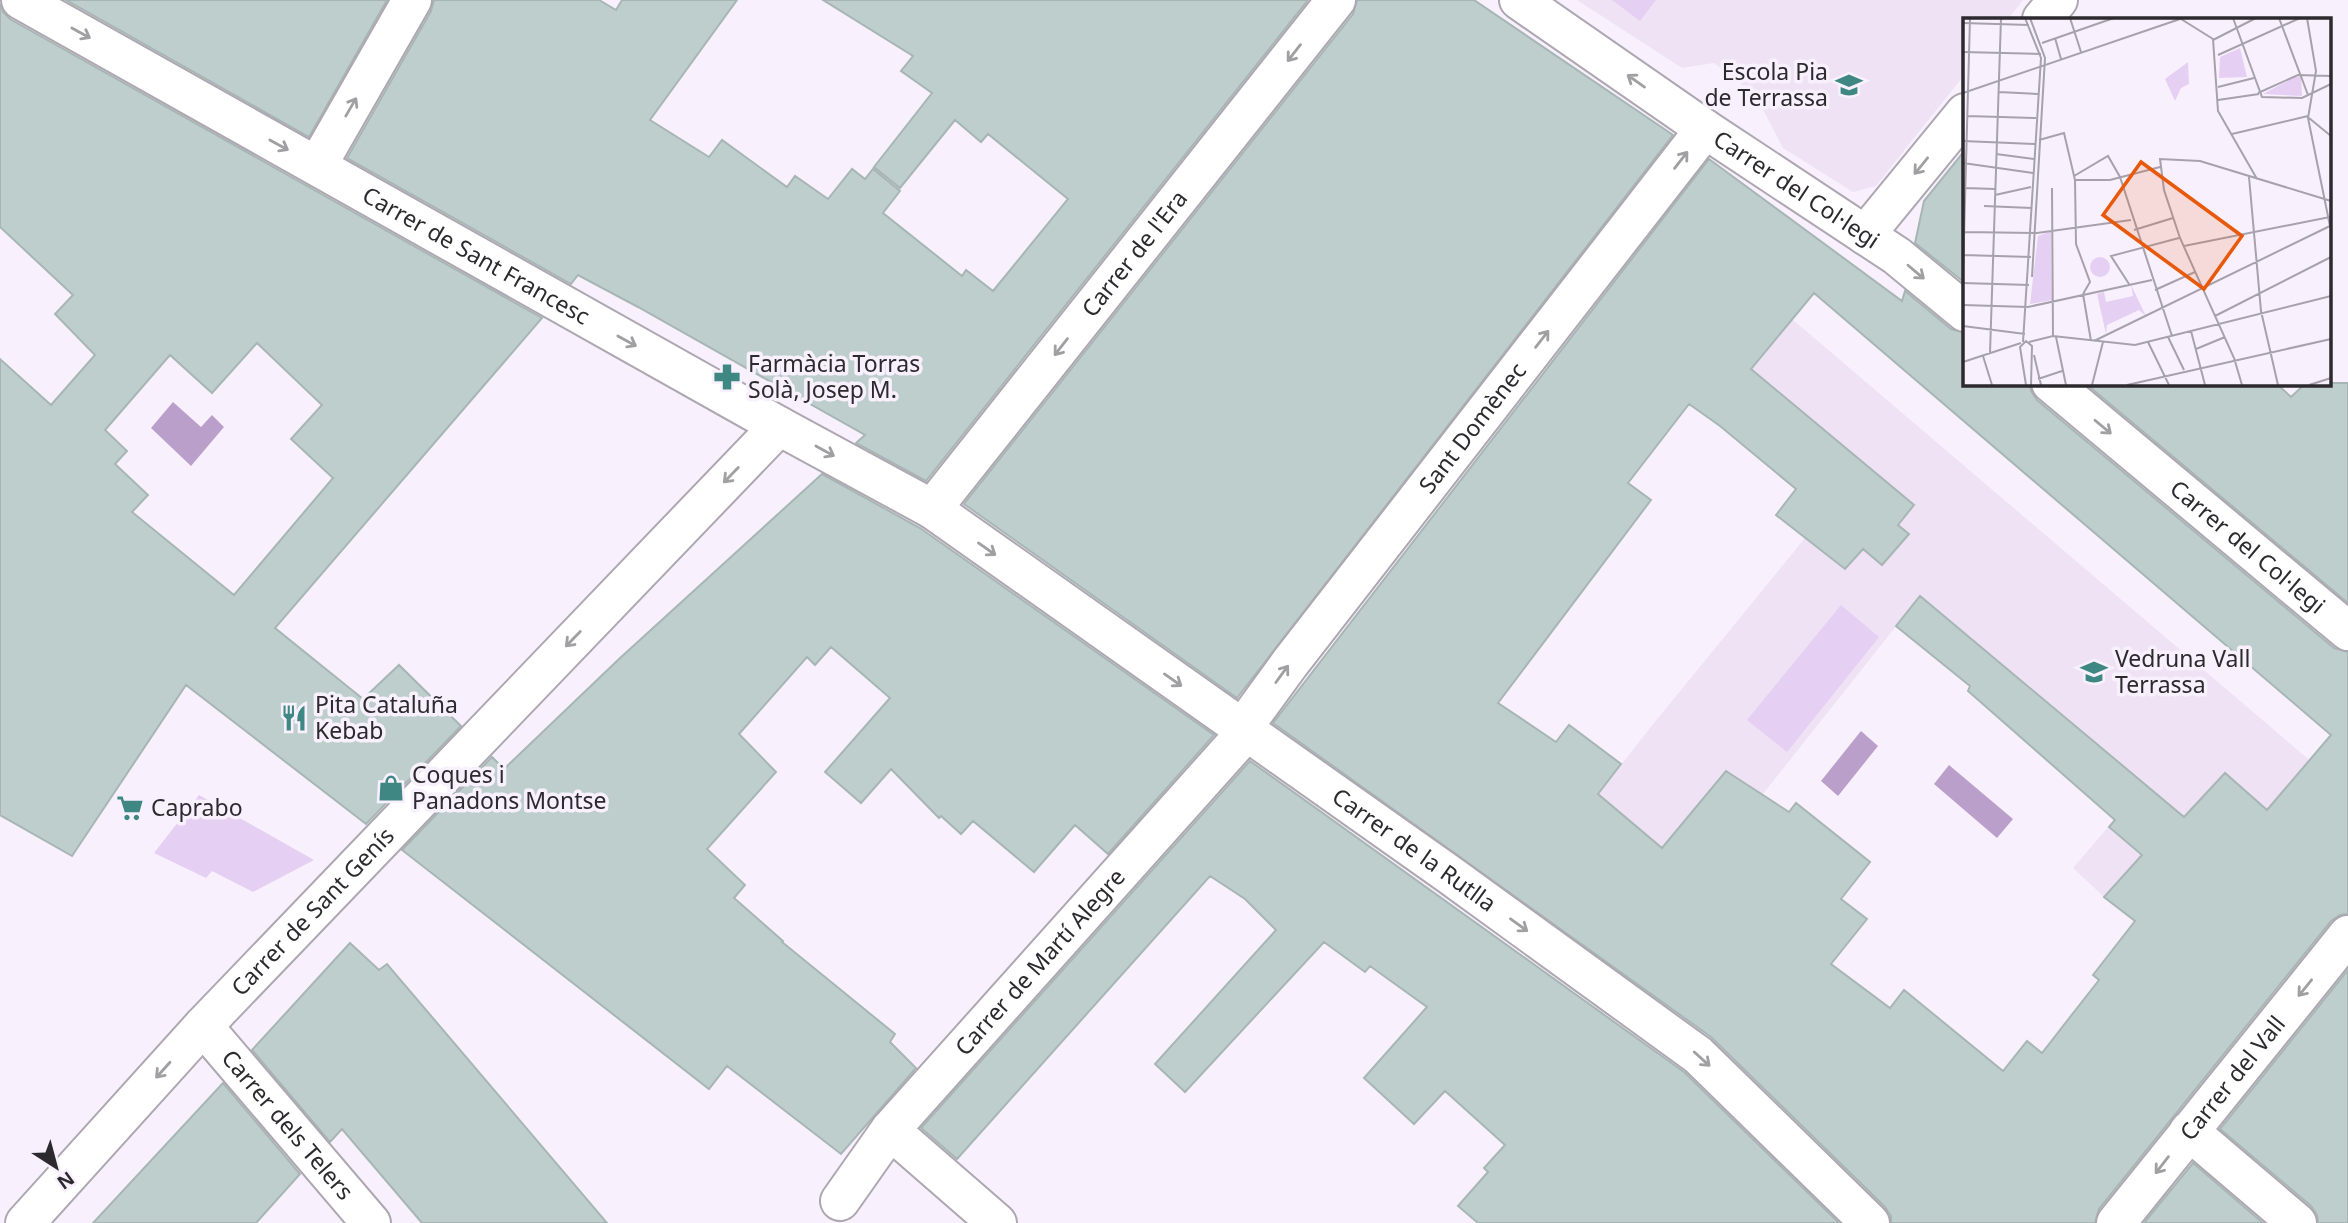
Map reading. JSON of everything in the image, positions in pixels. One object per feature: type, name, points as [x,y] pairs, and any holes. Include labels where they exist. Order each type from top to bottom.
[{"type":"street","name":"Carrer de Sant Francesc","points":[[21,0],[779,426],[932,509]]},
{"type":"street","points":[[317,166],[412,0]]},
{"type":"street","name":"Carrer de l'Era","points":[[932,509],[1336,0]]},
{"type":"street","name":"Carrer del Col·legi","points":[[1519,0],[1897,256],[1963,310]]},
{"type":"street","points":[[2043,18],[2057,0]]},
{"type":"street","points":[[1865,235],[1963,115]]},
{"type":"street","name":"Sant Domènec","points":[[1242,729],[1699,124]]},
{"type":"street","name":"Carrer del Col·legi","points":[[2053,385],[2348,631]]},
{"type":"street","name":"Carrer de Sant Genís","points":[[25,1223],[203,1026],[779,426]]},
{"type":"street","name":"Carrer de la Rutlla","points":[[932,509],[1450,875],[1698,1055],[1870,1223]]},
{"type":"street","name":"Carrer de Martí Alegre","points":[[840,1201],[890,1130],[1240,739],[1242,729]]},
{"type":"street","name":"Carrer del Vall","points":[[2116,1223],[2348,935]]},
{"type":"street","name":"Carrer dels Telers","points":[[203,1026],[371,1223]]},
{"type":"street","points":[[890,1130],[997,1223]]},
{"type":"street","points":[[2189,1131],[2297,1223]]},
{"type":"shaded area","name":"Escola Pia de Terrassa","points":[[1577,0],[2023,0],[2009,18],[1963,18],[1963,77],[1876,186],[1853,192],[1783,148],[1756,96],[1714,63],[1682,68]]},
{"type":"shaded area","points":[[1612,0],[1656,0],[1640,21]]},
{"type":"shaded area","name":"Vedruna Vall Terrassa","points":[[1792,319],[2348,793],[2250,1014],[2104,897],[2073,868],[2115,819],[1968,691],[1994,657],[1920,596],[1740,823],[1598,948],[1521,891],[1805,538],[1776,515],[1796,489],[1749,374]]},
{"type":"shaded area","points":[[173,402],[201,427],[212,415],[224,427],[191,466],[151,428]]},
{"type":"shaded area","points":[[1841,605],[1879,637],[1787,752],[1747,720]]},
{"type":"shaded area","points":[[1861,731],[1878,746],[1838,796],[1821,781]]},
{"type":"shaded area","points":[[1949,765],[2013,819],[1997,838],[1934,784]]},
{"type":"shaded area","points":[[199,795],[314,860],[253,892],[212,871],[206,878],[154,853]]},
{"type":"building","points":[[66,0],[387,0],[309,137]]},
{"type":"building","points":[[434,0],[599,0],[616,10],[622,0],[737,0],[650,120],[709,157],[722,140],[787,187],[795,176],[828,199],[852,169],[865,179],[873,169],[900,191],[883,213],[962,276],[966,270],[993,291],[1068,199],[988,134],[981,142],[955,120],[900,188],[874,167],[932,93],[901,71],[913,56],[823,0],[1308,0],[926,481],[856,443],[865,435],[638,307],[578,275],[571,284],[347,158],[431,11]]},
{"type":"building","points":[[1357,0],[1474,0],[1673,135],[1237,698],[964,504],[1353,14]]},
{"type":"building","points":[[0,4],[10,19],[542,318],[275,628],[363,699],[399,665],[461,726],[366,824],[186,685],[72,856],[0,815],[0,359],[51,405],[95,355],[55,314],[73,295],[0,227]],"holes":[[[257,343],[322,405],[291,439],[333,478],[234,595],[132,512],[148,495],[115,464],[127,451],[105,430],[170,355],[212,393]]]},
{"type":"building","points":[[1963,152],[1963,281],[1915,243],[1924,201]]},
{"type":"building","points":[[1709,159],[1902,301],[1905,291],[1951,329],[1963,332],[1963,385],[2030,385],[2037,400],[2334,648],[2348,652],[2348,914],[2340,915],[2331,921],[2099,1209],[2095,1223],[1891,1223],[1891,1216],[1885,1207],[1711,1037],[1273,723]],"holes":[[[1814,293],[2331,735],[2267,810],[2225,773],[2184,817],[1920,596],[1896,626],[1970,686],[1968,691],[2115,820],[2109,827],[2142,855],[2104,897],[2135,921],[2093,975],[2099,980],[2042,1053],[2027,1041],[2003,1071],[1904,990],[1890,1008],[1831,964],[1867,919],[1841,899],[1870,862],[1796,803],[1789,812],[1726,771],[1662,848],[1598,794],[1621,764],[1569,725],[1556,742],[1498,703],[1651,500],[1628,483],[1689,404],[1796,489],[1776,515],[1845,569],[1863,549],[1882,565],[1909,534],[1898,525],[1914,505],[1751,369]]]},
{"type":"building","points":[[2348,383],[2348,603],[2087,385],[2278,385],[2291,397],[2304,385]]},
{"type":"building","points":[[822,474],[920,528],[1214,735],[1108,854],[1075,825],[1034,872],[973,821],[961,834],[941,816],[939,818],[891,769],[861,803],[825,772],[890,698],[831,647],[815,665],[807,657],[739,734],[776,772],[707,849],[745,885],[734,898],[782,942],[895,1034],[890,1042],[916,1068],[841,1154],[727,1066],[709,1089],[402,850],[492,757],[504,769],[619,659]]},
{"type":"building","points":[[1250,761],[1684,1072],[1839,1223],[1478,1223],[1458,1206],[1488,1172],[1484,1168],[1505,1145],[1445,1091],[1414,1124],[1364,1078],[1427,1007],[1370,966],[1365,972],[1324,942],[1185,1092],[1155,1064],[1276,930],[1245,899],[1210,876],[957,1159],[921,1128]]},
{"type":"building","points":[[350,943],[379,970],[387,964],[607,1223],[422,1223],[342,1129],[330,1142],[252,1050]]},
{"type":"building","points":[[2348,970],[2348,1223],[2318,1223],[2317,1215],[2311,1206],[2220,1129]]},
{"type":"building","points":[[223,1083],[300,1174],[256,1223],[93,1223]]},
{"type":"building","points":[[2193,1163],[2263,1223],[2144,1223]]},
{"type":"place","name":"Escola Pia de Terrassa","points":[[1849,85]]},
{"type":"place","name":"Farmàcia Torras Solà, Josep M.","points":[[727,377]]},
{"type":"place","name":"Vedruna Vall Terrassa","points":[[2094,672]]},
{"type":"place","name":"Pita Cataluña Kebab","points":[[294,718]]},
{"type":"place","name":"Coques i Panadons Montse","points":[[391,788]]},
{"type":"place","name":"Caprabo","points":[[130,808]]}]
